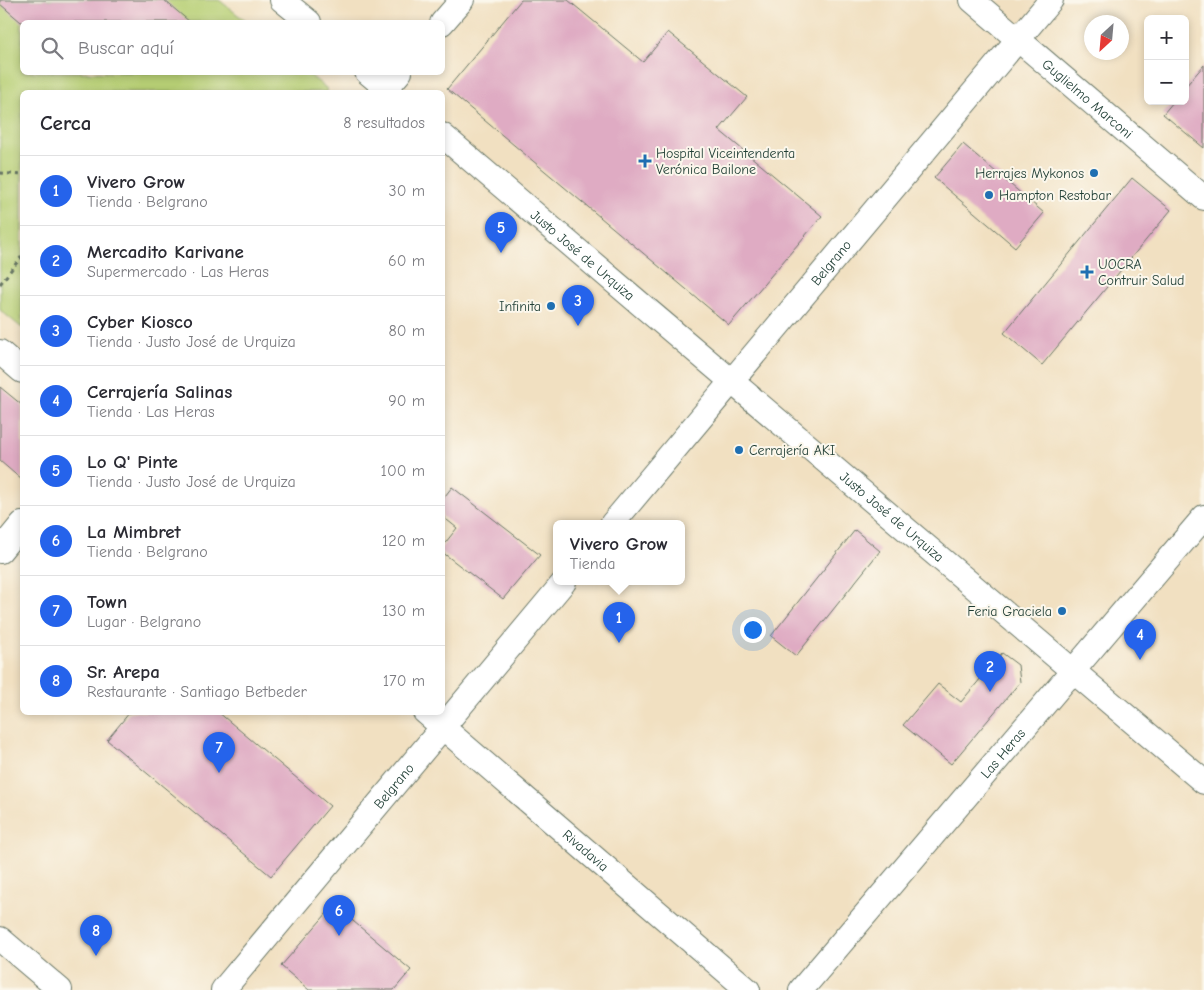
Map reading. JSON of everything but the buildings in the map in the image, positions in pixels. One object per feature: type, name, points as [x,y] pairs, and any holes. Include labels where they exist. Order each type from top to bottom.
[{"type":"street","points":[[282,0],[307,20]]},
{"type":"street","points":[[445,20],[462,0]]},
{"type":"street","name":"Guglielmo Marconi","points":[[972,0],[1204,198]]},
{"type":"street","name":"Belgrano","points":[[615,520],[1051,0]]},
{"type":"street","points":[[372,75],[390,86]]},
{"type":"street","name":"Justo José de Urquiza","points":[[445,138],[1204,782]]},
{"type":"street","points":[[0,352],[20,369]]},
{"type":"street","name":"Las Heras","points":[[801,990],[1204,517]]},
{"type":"street","points":[[0,551],[20,526]]},
{"type":"street","name":"Belgrano","points":[[223,990],[562,585]]},
{"type":"street","name":"Rivadavia","points":[[428,715],[748,990]]},
{"type":"street","points":[[0,939],[60,990]]},
{"type":"path","points":[[0,173],[20,175]]},
{"type":"path","points":[[0,284],[20,259]]},
{"type":"green space","points":[[0,0],[219,0],[244,20],[20,20],[20,75],[310,75],[326,88],[326,90],[20,90],[20,326],[0,310]]},
{"type":"place","name":"Hospital Viceintendenta Verónica Bailone","points":[[645,161]]},
{"type":"place","name":"Herrajes Mykonos","points":[[1094,173]]},
{"type":"place","name":"Hampton Restobar","points":[[989,195]]},
{"type":"place","name":"Lo Q' Pinte","points":[[501,253]]},
{"type":"place","name":"UOCRA Contruir Salud","points":[[1087,272]]},
{"type":"place","name":"Infinita","points":[[551,306]]},
{"type":"place","name":"Cyber Kiosco","points":[[578,326]]},
{"type":"place","name":"Cerrajería AKI","points":[[739,450]]},
{"type":"place","name":"Feria Graciela","points":[[1062,611]]},
{"type":"place","name":"Vivero Grow","points":[[619,643]]},
{"type":"place","name":"Cerrajería Salinas","points":[[1140,660]]},
{"type":"place","name":"Mercadito Karivane","points":[[990,692]]},
{"type":"place","name":"Town","points":[[219,773]]},
{"type":"place","name":"La Mimbret","points":[[339,936]]},
{"type":"place","name":"Sr. Arepa","points":[[96,956]]}]
